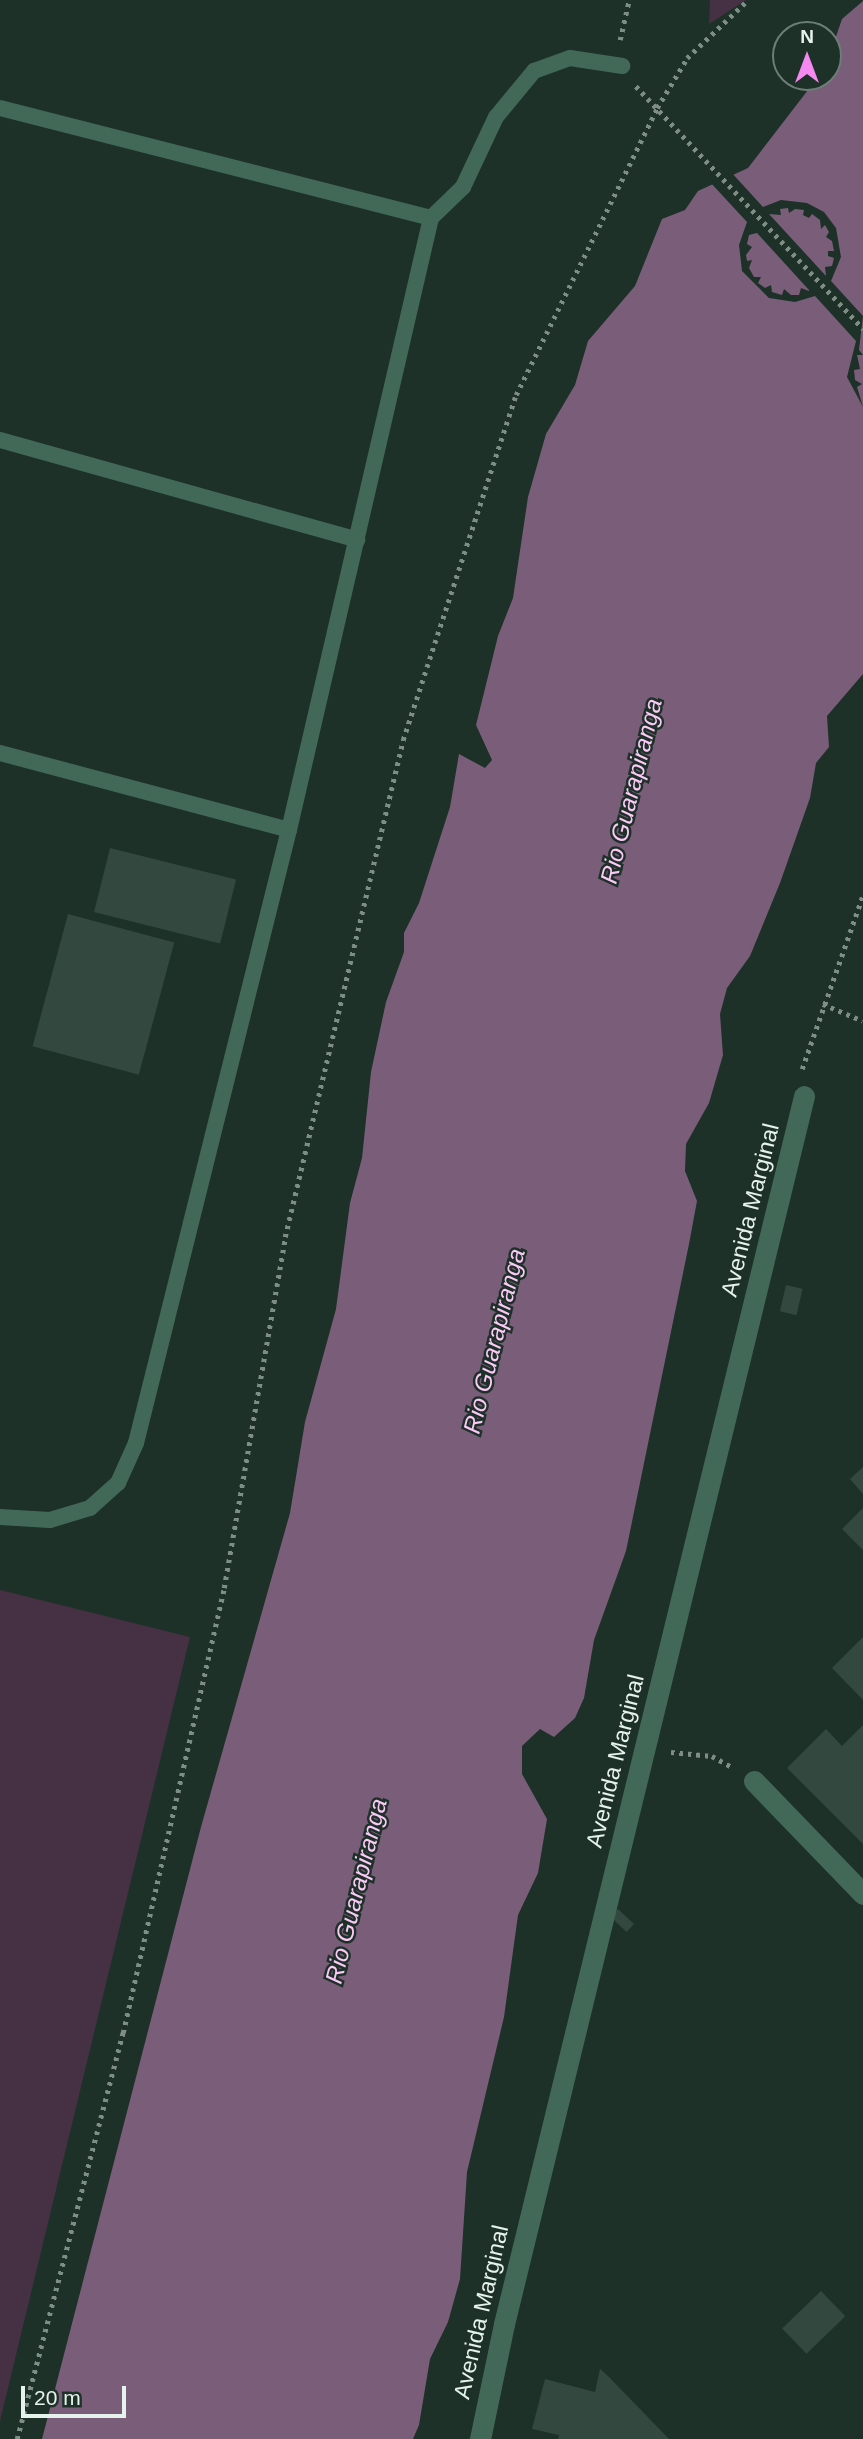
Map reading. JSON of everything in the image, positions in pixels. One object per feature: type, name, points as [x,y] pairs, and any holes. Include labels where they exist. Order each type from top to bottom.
[{"type":"street","name":"Avenida Marginal","points":[[480,2439],[510,2298],[804,1096]]},
{"type":"street","points":[[754,1781],[863,1894]]},
{"type":"lane","points":[[0,1517],[50,1520],[90,1508],[118,1483],[136,1443],[289,830],[431,218],[463,187],[496,117],[534,71],[570,58],[622,66]]},
{"type":"lane","points":[[0,108],[431,218]]},
{"type":"lane","points":[[0,440],[357,540]]},
{"type":"lane","points":[[0,753],[289,830]]},
{"type":"path","points":[[17,2439],[123,2033],[224,1588],[285,1237],[403,740],[516,395],[657,108],[687,58],[748,0]]},
{"type":"path","points":[[657,108],[863,329]]},
{"type":"path","points":[[823,1004],[863,1021]]},
{"type":"path","points":[[645,1749],[712,1756],[754,1781]]},
{"type":"shaded area","points":[[710,0],[746,0],[709,24]]},
{"type":"shaded area","points":[[0,1590],[190,1637],[0,2421]]},
{"type":"water","name":"Rio Guarapiranga","points":[[863,1],[863,674],[827,716],[829,747],[816,763],[810,798],[780,883],[750,956],[727,988],[720,1014],[723,1055],[709,1103],[686,1144],[685,1171],[697,1201],[689,1244],[626,1551],[594,1640],[584,1698],[575,1718],[554,1737],[540,1729],[522,1746],[522,1774],[547,1819],[538,1873],[518,1915],[504,2017],[467,2172],[460,2279],[448,2322],[430,2359],[419,2425],[413,2439],[42,2439],[201,1827],[290,1513],[305,1422],[336,1309],[350,1203],[362,1158],[371,1072],[386,1002],[404,952],[404,933],[419,903],[450,807],[459,754],[485,768],[492,760],[476,725],[498,636],[513,598],[528,497],[546,434],[575,385],[588,341],[635,286],[662,219],[685,210],[698,191],[748,168],[807,91],[842,91],[842,19]]},
{"type":"pier","points":[[731,172],[763,207],[781,200],[807,203],[824,212],[836,228],[841,257],[831,281],[863,316],[859,350],[863,355],[857,355],[860,369],[854,370],[855,380],[862,384],[857,387],[863,407],[847,377],[856,341],[815,296],[795,302],[769,298],[742,271],[739,245],[747,222],[710,182]],"holes":[[[788,208],[789,213],[795,209],[804,210],[803,215],[809,218],[812,214],[820,220],[821,229],[825,225],[829,232],[826,237],[832,241],[834,251],[828,251],[828,256],[834,258],[832,266],[825,267],[826,276],[769,214],[781,215],[780,209]],[[757,233],[809,290],[809,291],[801,288],[799,295],[791,295],[784,289],[782,295],[772,292],[771,285],[765,288],[758,283],[761,277],[754,277],[749,268],[752,260],[747,261],[746,255],[752,247],[747,244],[749,235]]]},
{"type":"building","points":[[110,848],[236,879],[220,943],[94,912]]},
{"type":"building","points":[[68,914],[174,942],[139,1075],[33,1046]]},
{"type":"building","points":[[786,1285],[803,1289],[796,1315],[780,1311]]},
{"type":"building","points":[[863,1467],[863,1494],[850,1479]]},
{"type":"building","points":[[863,1508],[863,1550],[842,1529]]},
{"type":"building","points":[[863,1637],[863,1700],[832,1668]]},
{"type":"building","points":[[863,1725],[863,1844],[787,1768],[826,1729],[842,1746]]},
{"type":"building","points":[[618,1909],[634,1924],[627,1932],[610,1917]]},
{"type":"building","points":[[821,2291],[845,2316],[806,2354],[782,2329]]},
{"type":"building","points":[[600,2369],[669,2439],[558,2439],[559,2435],[532,2429],[545,2379],[595,2392]]}]
